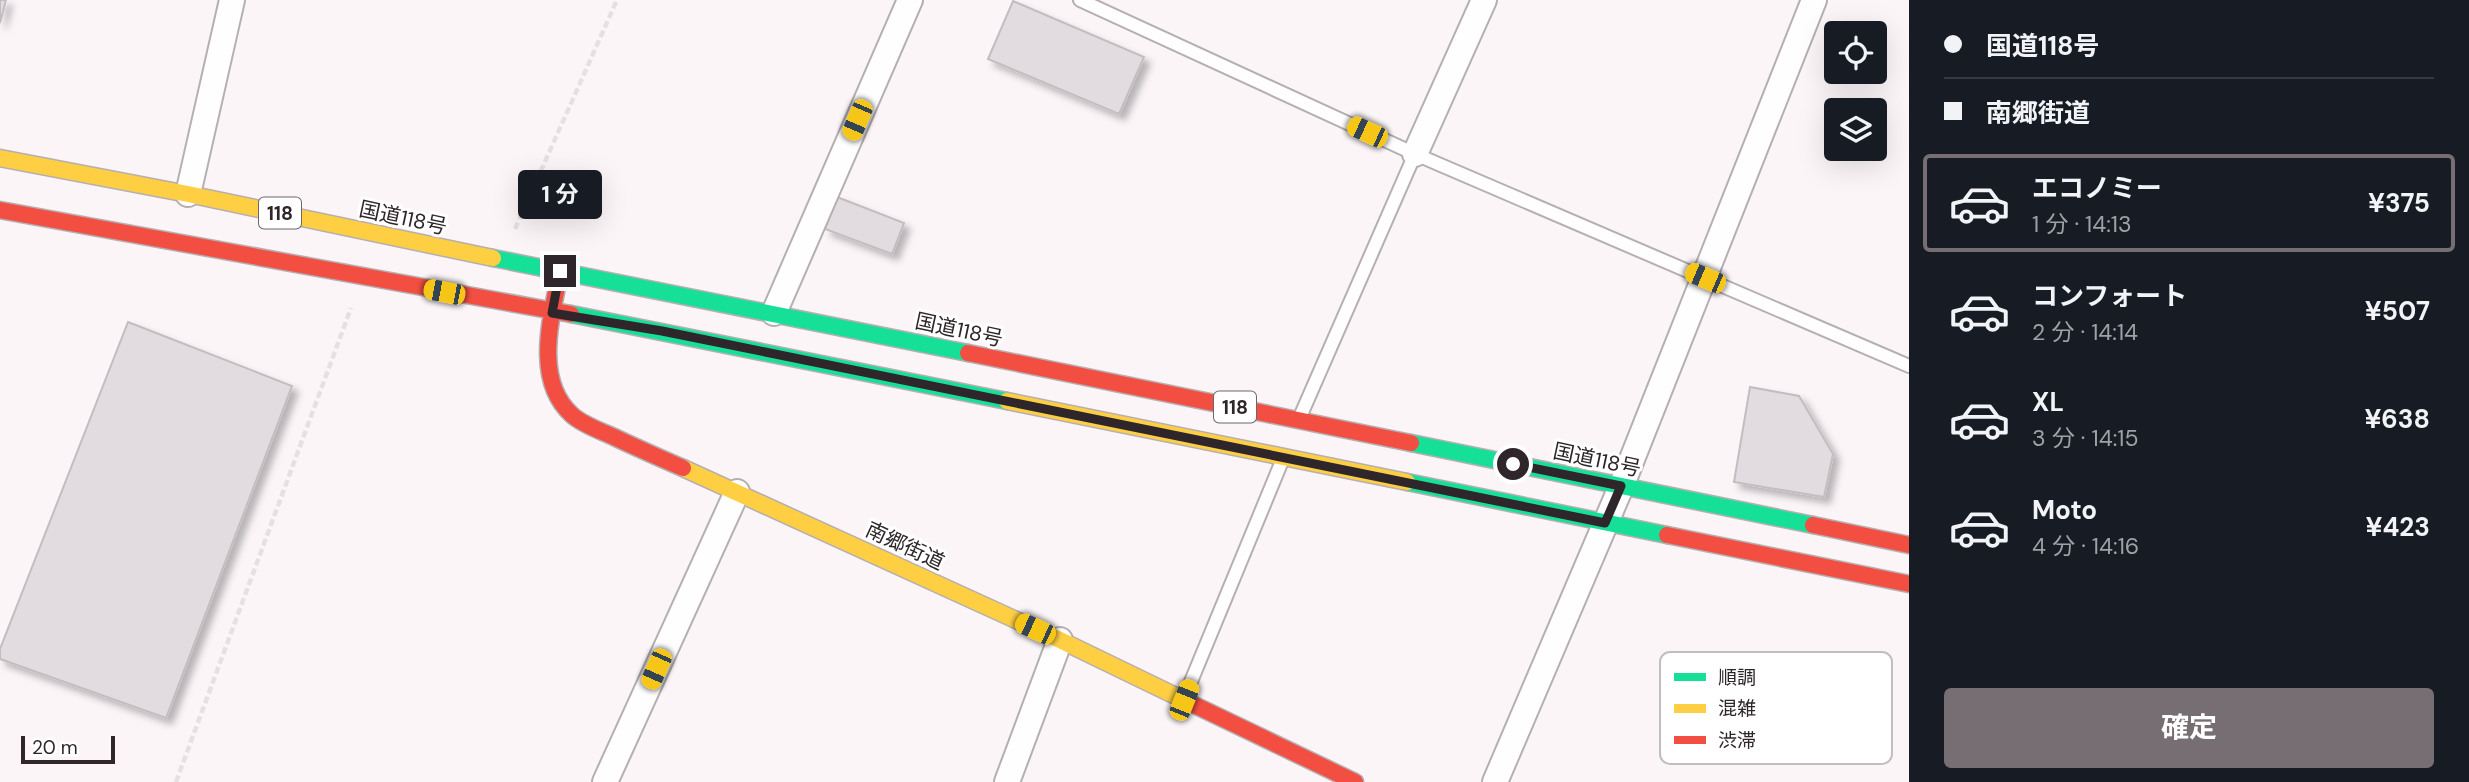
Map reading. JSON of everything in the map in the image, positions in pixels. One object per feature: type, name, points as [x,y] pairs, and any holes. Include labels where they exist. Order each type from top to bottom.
[{"type":"main road","name":"国道118号","points":[[0,158],[1909,545]]},
{"type":"main road","name":"118","points":[[0,210],[662,331],[1909,584]]},
{"type":"main road","name":"南郷街道","points":[[560,271],[552,313],[549,372],[557,396],[572,415],[596,429],[1060,640],[1355,782]]},
{"type":"street","points":[[188,194],[232,0]]},
{"type":"street","points":[[774,313],[910,0]]},
{"type":"street","points":[[1415,154],[1484,0]]},
{"type":"street","points":[[1495,782],[1621,486],[1814,0]]},
{"type":"street","points":[[605,782],[737,492]]},
{"type":"street","points":[[1007,782],[1060,640]]},
{"type":"lane","points":[[1080,0],[1415,154],[1909,366]]},
{"type":"lane","points":[[1298,420],[1415,154]]},
{"type":"lane","points":[[1184,700],[1283,458]]},
{"type":"path","points":[[502,260],[617,0]]},
{"type":"path","points":[[176,782],[363,277]]},
{"type":"building","points":[[0,0],[6,0],[0,23]]},
{"type":"building","points":[[1013,1],[1144,57],[1119,114],[988,59]]},
{"type":"building","points":[[837,197],[904,223],[892,254],[825,229]]},
{"type":"building","points":[[128,322],[292,386],[166,718],[0,659],[0,649]]},
{"type":"building","points":[[1750,387],[1799,396],[1833,454],[1824,497],[1734,482]]},
{"type":"traffic: fast","points":[[493,258],[968,353]]},
{"type":"traffic: fast","points":[[571,314],[1007,401]]},
{"type":"traffic: fast","points":[[1411,443],[1813,525]]},
{"type":"traffic: fast","points":[[1407,482],[1667,535]]},
{"type":"traffic: slow","points":[[0,158],[493,258]]},
{"type":"traffic: slow","points":[[1007,401],[1407,482]]},
{"type":"traffic: slow","points":[[683,468],[1060,640],[1186,701]]},
{"type":"traffic: jam","points":[[0,210],[571,314]]},
{"type":"traffic: jam","points":[[558,282],[548,352],[553,386],[560,401],[572,415],[587,425],[683,468]]},
{"type":"traffic: jam","points":[[968,353],[1411,443]]},
{"type":"traffic: jam","points":[[1813,525],[1909,545]]},
{"type":"traffic: jam","points":[[1667,535],[1909,584]]},
{"type":"traffic: jam","points":[[1186,701],[1355,782]]},
{"type":"route","points":[[560,271],[552,313],[662,331],[1605,523],[1621,486],[1513,464]]}]
